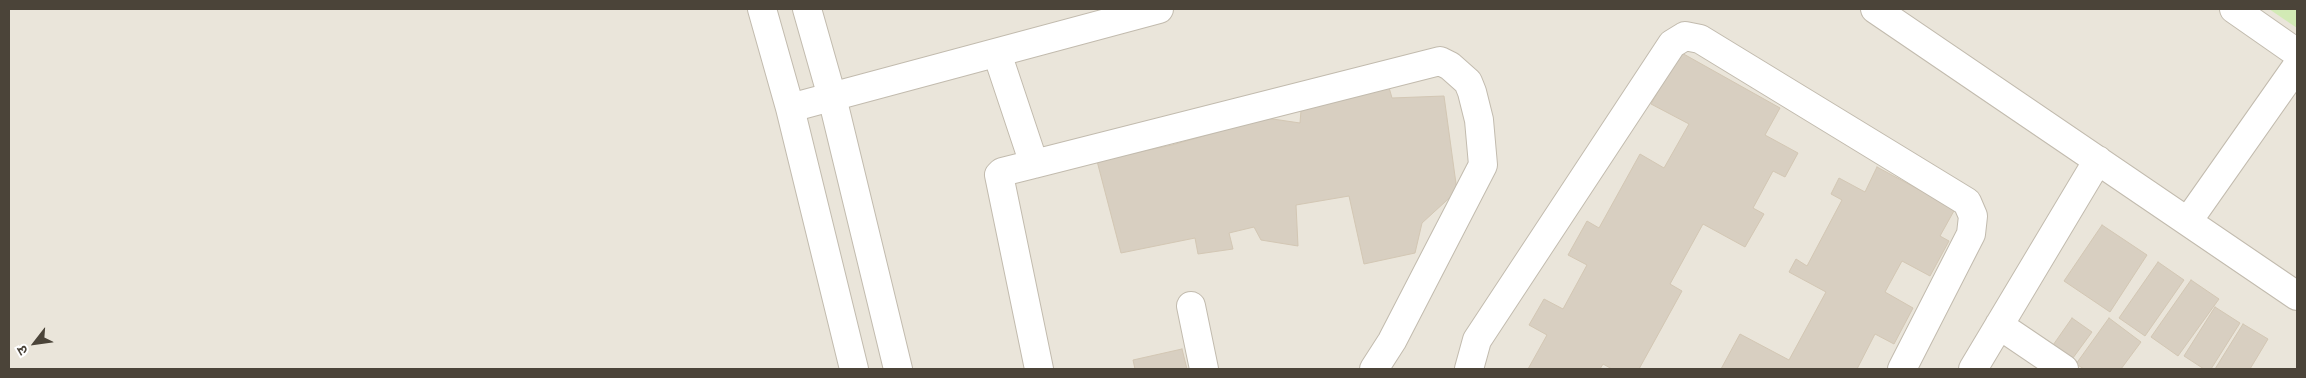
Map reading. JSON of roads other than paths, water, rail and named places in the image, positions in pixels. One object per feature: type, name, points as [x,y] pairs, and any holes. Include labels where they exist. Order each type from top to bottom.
[{"type":"street","points":[[762,9],[790,108],[854,369]]},
{"type":"street","points":[[807,9],[832,97],[898,369]]},
{"type":"street","points":[[790,108],[1160,9]]},
{"type":"street","points":[[1875,9],[2297,296]]},
{"type":"street","points":[[2234,9],[2297,52]]},
{"type":"street","points":[[1469,369],[1477,340],[1672,44],[1685,36],[1700,38],[1967,202],[1973,216],[1971,234],[1902,369]]},
{"type":"street","points":[[997,52],[1034,164]]},
{"type":"street","points":[[1039,369],[1000,175],[1002,172],[1440,61],[1450,66],[1468,82],[1479,120],[1483,165],[1392,341],[1374,369]]},
{"type":"street","points":[[2188,222],[2297,66]]},
{"type":"street","points":[[1973,369],[2098,160]]},
{"type":"street","points":[[1191,306],[1204,369]]},
{"type":"street","points":[[1999,325],[2064,369]]}]
